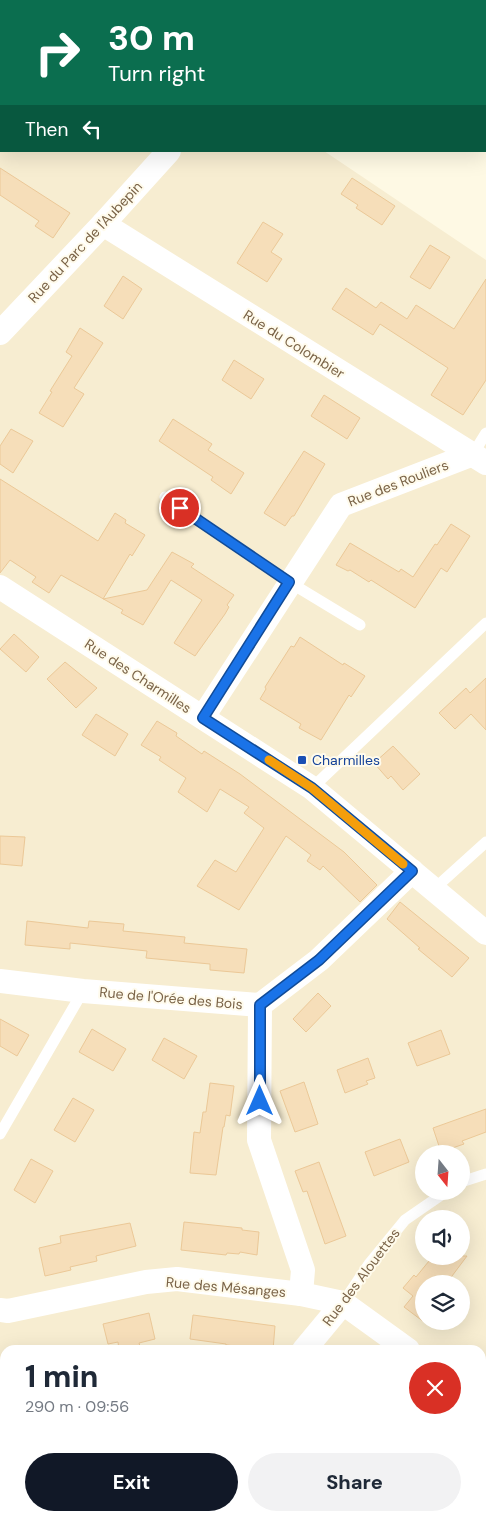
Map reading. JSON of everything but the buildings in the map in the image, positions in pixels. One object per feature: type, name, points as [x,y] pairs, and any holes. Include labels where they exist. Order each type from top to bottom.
[{"type":"street","name":"Rue du Parc de l'Aubepin","points":[[0,333],[168,152]]},
{"type":"street","name":"Rue du Colombier","points":[[103,224],[402,412],[479,458]]},
{"type":"street","name":"Rue des Rouliers","points":[[203,718],[340,505],[479,458]]},
{"type":"street","name":"Rue des Charmilles","points":[[0,587],[312,788],[486,933]]},
{"type":"street","points":[[301,1294],[302,1270],[260,1140],[260,1005],[319,960],[412,871]]},
{"type":"street","name":"Rue de l'Orée des Bois","points":[[0,981],[83,991],[260,1005]]},
{"type":"street","name":"Rue des Mésanges","points":[[0,1310],[8,1311],[146,1282],[177,1280],[301,1294],[343,1303],[401,1345]]},
{"type":"street","name":"Rue des Alouettes","points":[[308,1345],[343,1303]]},
{"type":"lane","points":[[479,458],[486,433]]},
{"type":"lane","points":[[165,498],[289,582],[360,625]]},
{"type":"lane","points":[[312,788],[486,623]]},
{"type":"lane","points":[[434,889],[486,842]]},
{"type":"lane","name":"Rue de l'Orée des Bois","points":[[0,1134],[83,991]]},
{"type":"lane","points":[[470,1179],[486,1174]]},
{"type":"lane","name":"Rue des Alouettes","points":[[343,1303],[369,1264],[405,1220],[434,1200]]},
{"type":"shaded area","points":[[0,152],[325,152],[486,260],[486,1345],[0,1345]]},
{"type":"slow traffic","points":[[269,760],[312,788],[403,864]]},
{"type":"place","name":"Charmilles","points":[[302,760]]},
{"type":"route","points":[[180,508],[289,582],[203,718],[312,788],[412,871],[319,960],[260,1005],[260,1101]]}]
